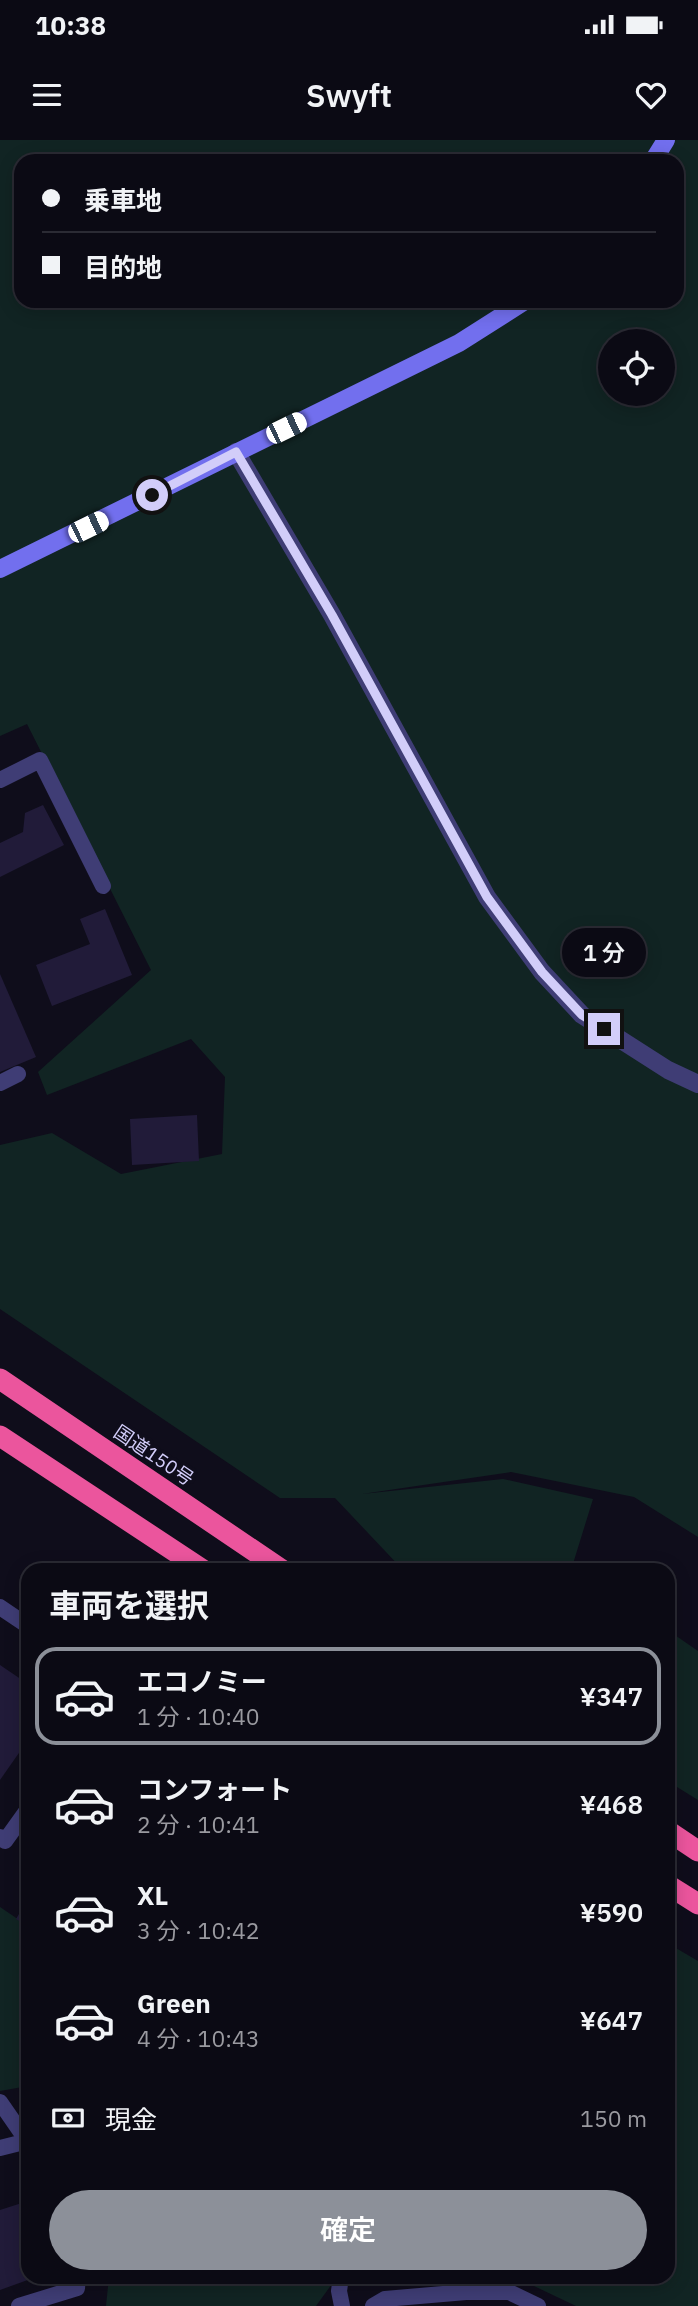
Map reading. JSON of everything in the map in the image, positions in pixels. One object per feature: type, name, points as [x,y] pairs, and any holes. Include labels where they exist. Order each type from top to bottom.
[{"type":"highway","name":"国道150号","points":[[0,1379],[272,1563]]},
{"type":"highway","points":[[0,1436],[190,1563]]},
{"type":"highway","points":[[675,1836],[698,1851]]},
{"type":"highway","points":[[675,1890],[698,1905]]},
{"type":"street","points":[[0,569],[459,344],[514,308]]},
{"type":"street","points":[[236,452],[332,615],[487,897],[542,972],[582,1015],[668,1070],[698,1084]]},
{"type":"lane","points":[[0,780],[40,760],[103,886]]},
{"type":"lane","points":[[0,1083],[18,1074]]},
{"type":"lane","points":[[0,1607],[21,1621]]},
{"type":"lane","points":[[0,1837],[5,1841],[21,1819]]},
{"type":"lane","points":[[0,2102],[21,2131]]},
{"type":"lane","points":[[0,2148],[21,2143]]},
{"type":"lane","points":[[19,2306],[77,2288],[77,2284]]},
{"type":"lane","points":[[340,2284],[342,2306]]},
{"type":"lane","points":[[373,2306],[385,2299],[466,2292],[509,2292],[538,2306]]},
{"type":"green space","points":[[0,140],[698,140],[698,1537],[634,1497],[511,1472],[362,1494],[503,1479],[593,1499],[573,1563],[396,1563],[335,1498],[280,1498],[0,1309],[0,1145],[52,1133],[121,1174],[222,1154],[225,1077],[191,1039],[47,1095],[38,1072],[151,970],[27,724],[0,736]]},
{"type":"green space","points":[[675,1635],[698,1651],[698,1800],[675,1786]]},
{"type":"green space","points":[[0,1907],[21,1921],[21,2087],[0,2091]]},
{"type":"green space","points":[[675,1948],[698,1961],[698,2306],[576,2306],[530,2284],[675,2284]]},
{"type":"green space","points":[[108,2284],[332,2284],[316,2306],[106,2306]]},
{"type":"building","points":[[43,805],[64,845],[0,877],[0,843],[23,832],[25,813]]},
{"type":"building","points":[[105,909],[132,975],[52,1006],[36,965],[90,944],[80,919]]},
{"type":"building","points":[[0,974],[36,1057],[0,1072]]},
{"type":"building","points":[[197,1115],[199,1161],[132,1165],[130,1119]]},
{"type":"building","points":[[0,1665],[21,1679],[21,1750],[0,1780]]},
{"type":"building","points":[[21,2203],[21,2282],[0,2290],[0,2210]]},
{"type":"route","points":[[152,495],[236,452],[332,615],[487,897],[542,972],[582,1015],[604,1029]]}]
